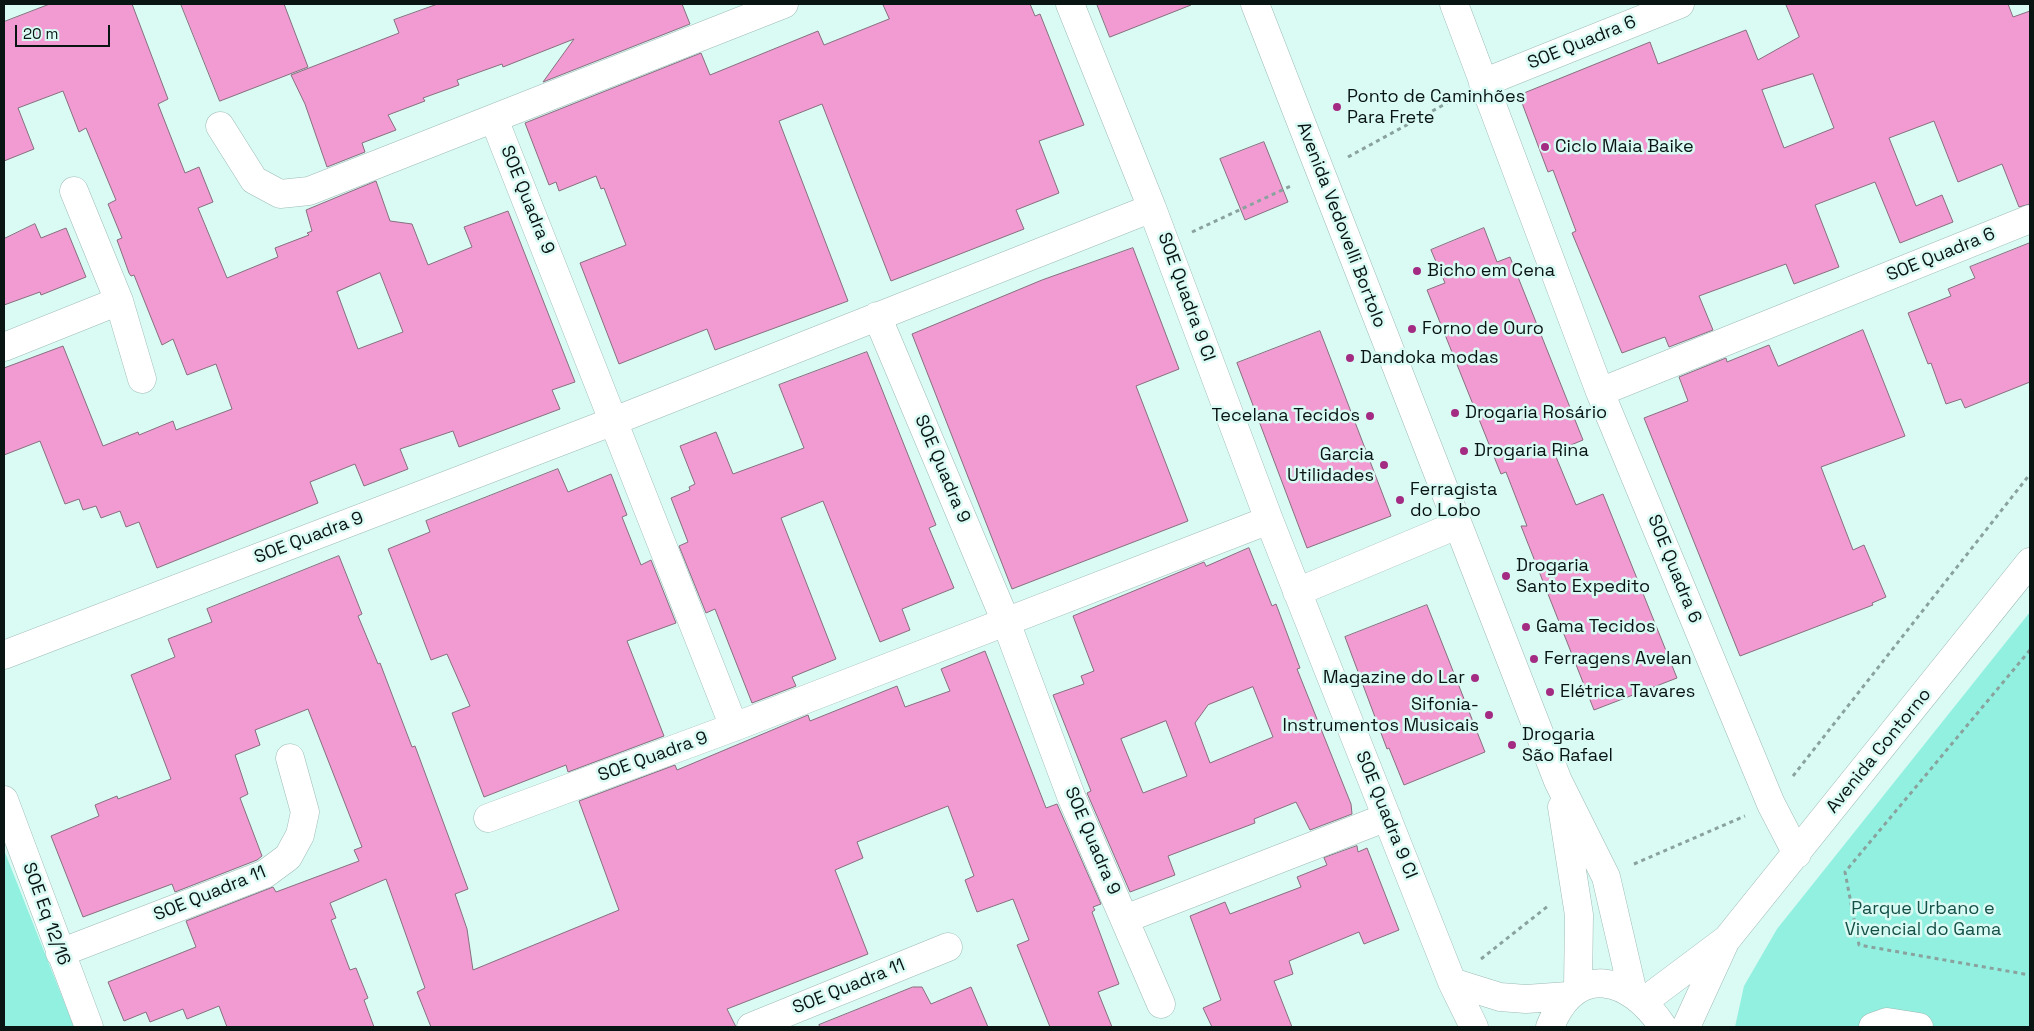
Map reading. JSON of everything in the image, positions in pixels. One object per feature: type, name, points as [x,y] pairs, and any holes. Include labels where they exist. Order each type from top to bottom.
[{"type":"street","points":[[220,126],[254,180],[280,194],[309,191],[784,4]]},
{"type":"street","name":"SOE Quadra 9 CI","points":[[1070,4],[1152,208],[1297,592],[1452,982],[1474,1027]]},
{"type":"street","name":"Avenida Vedovelli Bortolo","points":[[1255,4],[1558,781],[1606,876],[1638,997]]},
{"type":"street","name":"SOE Quadra 6","points":[[1454,4],[1600,392],[1771,804],[1797,854]]},
{"type":"street","name":"SOE Quadra 6","points":[[1483,83],[1680,4]]},
{"type":"street","name":"SOE Quadra 9","points":[[494,119],[734,727]]},
{"type":"street","points":[[74,191],[119,301],[142,379]]},
{"type":"street","name":"SOE Quadra 9","points":[[4,655],[614,421],[1152,208]]},
{"type":"street","name":"SOE Quadra 6","points":[[1600,392],[2030,219]]},
{"type":"street","points":[[4,347],[119,301]]},
{"type":"street","name":"SOE Quadra 9","points":[[877,316],[1006,622],[1072,796],[1161,1004]]},
{"type":"street","name":"SOE Quadra 9","points":[[488,818],[734,727],[1269,520]]},
{"type":"street","points":[[1297,592],[1458,525]]},
{"type":"street","name":"Avenida Contorno","points":[[1686,1027],[1727,939],[2030,562]]},
{"type":"street","name":"SOE Quadra 11","points":[[60,953],[265,874],[288,857],[300,835],[305,812],[290,758]]},
{"type":"street","name":"Avenida Vedovelli Bortolo","points":[[1558,781],[1579,915],[1573,992]]},
{"type":"street","name":"SOE Eq 12/16","points":[[4,800],[60,953],[90,1027]]},
{"type":"street","points":[[1125,919],[1387,817]]},
{"type":"street","name":"Avenida Contorno","points":[[1638,997],[1727,939]]},
{"type":"street","name":"SOE Quadra 11","points":[[751,1027],[948,947]]},
{"type":"street","points":[[1452,982],[1500,997],[1526,999],[1573,992],[1593,983],[1608,982],[1638,997],[1663,1027]]},
{"type":"street","points":[[1550,1027],[1556,1014],[1573,992]]},
{"type":"street","points":[[1873,1027],[1887,1022],[1918,1027]]},
{"type":"path","points":[[2030,650],[1845,872],[1859,945],[2030,975]]},
{"type":"green space","name":"Parque Urbano e Vivencial do Gama","points":[[2030,612],[2030,1027],[1735,1027],[1744,986],[1777,929]]},
{"type":"green space","points":[[4,850],[74,1027],[4,1027]]},
{"type":"building","points":[[50,4],[132,4],[168,99],[158,104],[185,173],[199,167],[213,202],[198,208],[227,278],[278,257],[275,248],[309,235],[307,233],[312,231],[306,210],[376,181],[390,221],[412,224],[428,265],[472,247],[464,227],[508,211],[575,382],[552,390],[560,409],[459,447],[453,431],[400,449],[408,469],[364,486],[355,464],[310,482],[318,503],[157,568],[139,522],[126,527],[120,511],[101,518],[96,506],[83,510],[79,499],[65,504],[40,441],[4,455],[4,368],[63,346],[103,446],[138,432],[139,435],[173,421],[176,430],[232,409],[216,364],[187,375],[173,339],[162,345],[134,275],[131,276],[129,273],[117,240],[122,238],[108,204],[116,200],[86,128],[79,132],[63,91],[18,108],[34,149],[4,161],[4,22]],"holes":[[[380,273],[403,332],[358,349],[337,292]]]},
{"type":"building","points":[[181,4],[284,4],[308,67],[220,101]]},
{"type":"building","points":[[438,4],[682,4],[690,24],[543,82],[574,39],[503,67],[502,64],[457,80],[459,85],[423,98],[425,101],[388,115],[396,130],[362,143],[365,152],[327,167],[305,104],[291,75],[399,33],[394,20]]},
{"type":"building","points":[[883,4],[1030,4],[1035,16],[1040,14],[1084,125],[1039,141],[1059,193],[1016,210],[1024,229],[891,281],[822,104],[779,121],[848,301],[715,350],[707,329],[619,364],[580,263],[626,245],[604,188],[601,189],[596,176],[559,191],[556,182],[549,185],[525,123],[701,53],[710,75],[818,31],[824,45],[889,19]]},
{"type":"building","points":[[1097,4],[1190,4],[1191,5],[1110,37]]},
{"type":"building","points":[[1786,4],[2008,4],[2013,17],[2030,11],[2030,204],[2019,207],[2002,164],[1958,182],[1934,121],[1889,138],[1916,206],[1942,195],[1953,222],[1900,243],[1875,182],[1815,205],[1839,267],[1794,284],[1786,264],[1699,296],[1713,330],[1669,347],[1665,337],[1622,353],[1572,233],[1576,231],[1553,170],[1548,172],[1519,95],[1650,42],[1658,64],[1746,30],[1758,60],[1799,37]],"holes":[[[1813,74],[1834,128],[1784,148],[1762,90]]]},
{"type":"building","points":[[1264,142],[1288,202],[1245,220],[1220,159]]},
{"type":"building","points":[[35,224],[41,238],[66,228],[86,277],[41,295],[40,292],[4,305],[4,239]]},
{"type":"building","points":[[1484,228],[1497,262],[1510,257],[1583,440],[1554,452],[1576,505],[1603,494],[1677,678],[1594,710],[1521,526],[1527,526],[1506,472],[1501,474],[1427,290],[1445,283],[1431,250]]},
{"type":"building","points":[[2030,243],[2030,382],[1965,408],[1961,399],[1946,404],[1931,363],[1928,364],[1908,313],[1951,296],[1948,289],[1975,278],[1970,267]]},
{"type":"building","points":[[1133,248],[1179,369],[1136,386],[1188,521],[1012,589],[912,334],[1042,280]]},
{"type":"building","points":[[1863,330],[1905,436],[1821,467],[1853,550],[1864,545],[1886,597],[1872,603],[1873,605],[1740,656],[1644,418],[1688,401],[1679,377],[1726,358],[1727,362],[1769,345],[1778,366]]},
{"type":"building","points":[[1320,331],[1391,516],[1307,548],[1237,363]]},
{"type":"building","points":[[867,352],[936,525],[929,528],[954,588],[902,609],[910,630],[880,642],[823,501],[781,518],[836,659],[792,677],[796,686],[752,703],[715,609],[706,613],[679,546],[688,542],[671,498],[690,490],[689,487],[695,484],[680,446],[716,432],[733,474],[804,448],[779,385]]},
{"type":"building","points":[[558,469],[568,492],[611,474],[627,515],[622,517],[641,565],[651,560],[676,623],[627,641],[664,736],[568,772],[566,765],[484,797],[452,713],[470,706],[447,654],[431,660],[388,549],[430,532],[426,521]]},
{"type":"building","points":[[1249,548],[1272,606],[1276,604],[1300,668],[1297,669],[1351,804],[1352,814],[1310,830],[1296,802],[1254,819],[1255,823],[1168,856],[1175,875],[1130,892],[1087,793],[1091,791],[1053,695],[1084,684],[1081,676],[1094,671],[1073,616],[1204,562],[1206,566]],"holes":[[[1253,687],[1273,737],[1210,763],[1195,723],[1208,705]],[[1166,721],[1187,776],[1143,793],[1121,739]]]},
{"type":"building","points":[[339,556],[362,614],[358,616],[378,664],[380,663],[412,747],[415,746],[468,889],[455,894],[467,929],[473,970],[619,910],[579,801],[675,765],[677,770],[808,715],[810,721],[897,686],[905,707],[950,691],[941,669],[985,651],[1046,808],[1057,804],[1101,904],[1093,907],[1095,910],[1092,912],[1119,984],[1098,992],[1112,1027],[1050,1027],[1017,945],[1029,940],[1013,899],[977,912],[965,880],[974,876],[948,806],[857,842],[863,858],[835,870],[868,954],[727,1009],[736,1027],[431,1027],[417,992],[425,988],[386,879],[330,903],[336,918],[331,920],[350,970],[356,968],[368,998],[364,1000],[374,1027],[227,1027],[219,1006],[187,1019],[183,1009],[150,1022],[146,1012],[124,1021],[108,982],[196,947],[186,921],[273,887],[276,892],[359,861],[354,850],[362,847],[308,709],[255,730],[260,745],[235,755],[248,794],[240,798],[262,856],[257,860],[175,892],[172,884],[83,917],[51,836],[99,816],[95,805],[117,796],[118,799],[171,779],[131,675],[175,657],[168,639],[212,622],[207,609]]},
{"type":"building","points":[[1427,605],[1485,752],[1404,785],[1389,748],[1387,749],[1345,637]]},
{"type":"building","points":[[1357,846],[1358,852],[1367,848],[1399,930],[1364,944],[1359,932],[1289,961],[1293,974],[1274,981],[1292,1027],[1212,1027],[1203,1008],[1221,1000],[1190,916],[1225,902],[1230,914],[1301,887],[1297,877],[1327,865],[1324,858]]},
{"type":"building","points":[[913,987],[922,987],[931,1004],[971,987],[988,1027],[820,1027],[819,1025]]},
{"type":"place","name":"Ponto de Caminhões Para Frete","points":[[1337,107]]},
{"type":"place","name":"Ciclo Maia Baike","points":[[1545,147]]},
{"type":"place","name":"Bicho em Cena","points":[[1417,271]]},
{"type":"place","name":"Forno de Ouro","points":[[1412,329]]},
{"type":"place","name":"Dandoka modas","points":[[1350,358]]},
{"type":"place","name":"Drogaria Rosário","points":[[1455,413]]},
{"type":"place","name":"Tecelana Tecidos","points":[[1370,416]]},
{"type":"place","name":"Drogaria Rina","points":[[1464,451]]},
{"type":"place","name":"Garcia Utilidades","points":[[1384,465]]},
{"type":"place","name":"Ferragista do Lobo","points":[[1400,500]]},
{"type":"place","name":"Drogaria Santo Expedito","points":[[1506,576]]},
{"type":"place","name":"Gama Tecidos","points":[[1526,627]]},
{"type":"place","name":"Ferragens Avelan","points":[[1534,659]]},
{"type":"place","name":"Magazine do Lar","points":[[1475,678]]},
{"type":"place","name":"Elétrica Tavares","points":[[1550,692]]},
{"type":"place","name":"Sifonia- Instrumentos Musicais","points":[[1489,715]]},
{"type":"place","name":"Drogaria São Rafael","points":[[1512,745]]}]
